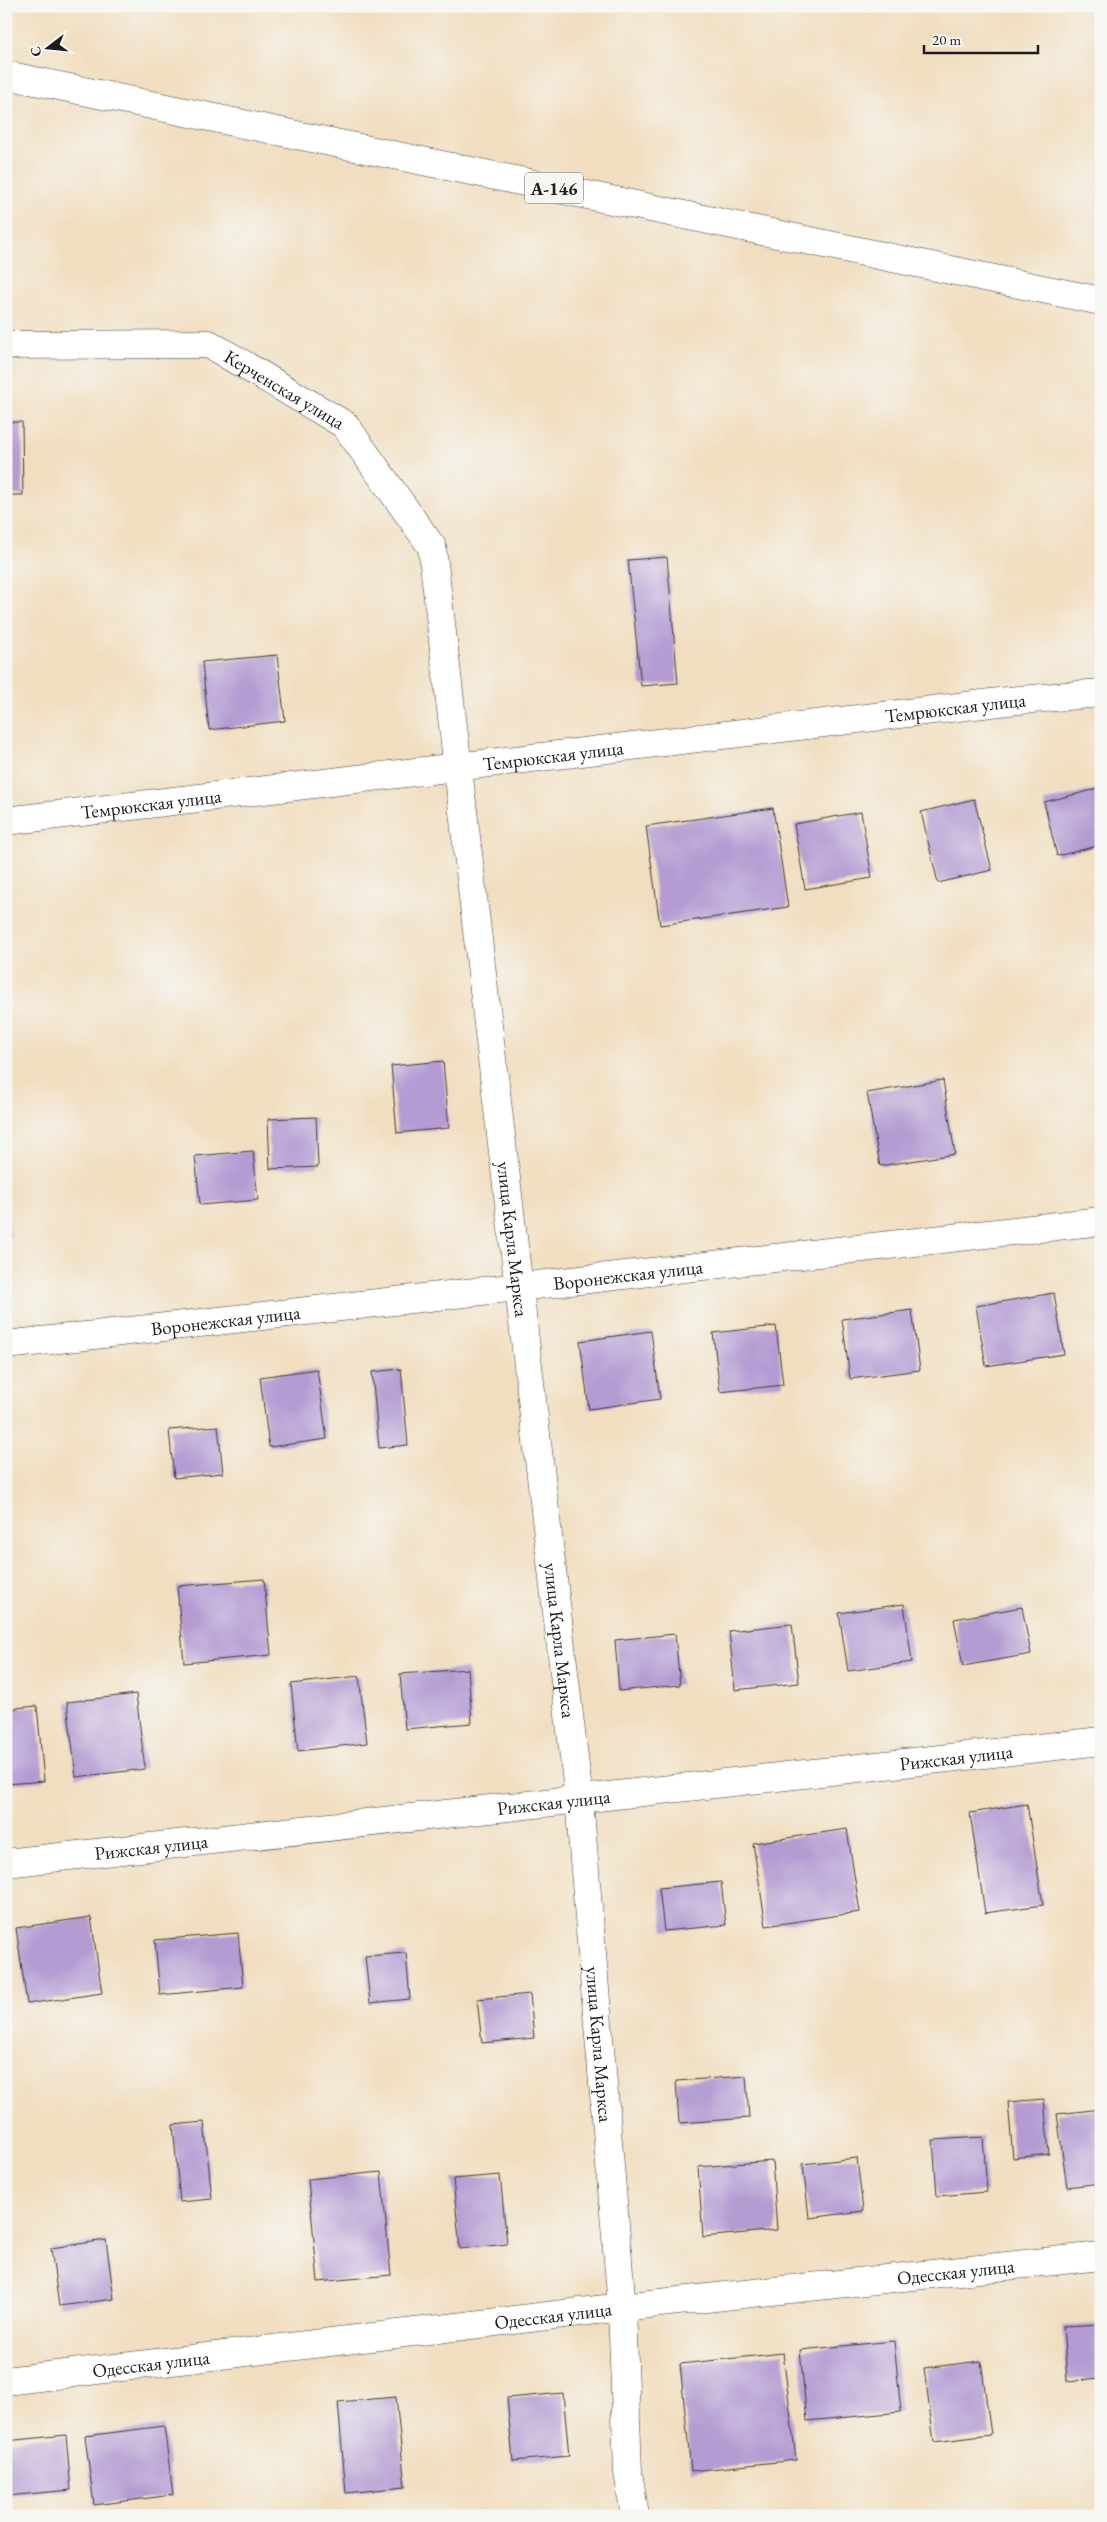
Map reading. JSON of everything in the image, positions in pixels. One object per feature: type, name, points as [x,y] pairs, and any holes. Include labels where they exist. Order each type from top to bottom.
[{"type":"main road","name":"А-146","points":[[6,75],[1101,301]]},
{"type":"main road","name":"Керченская улица","points":[[6,345],[209,344],[345,424],[432,547],[456,768]]},
{"type":"main road","name":"Темрюкская улица","points":[[6,822],[1008,701],[1101,693]]},
{"type":"main road","name":"улица Карла Маркса","points":[[456,768],[579,1800],[622,2307],[628,2472],[634,2516]]},
{"type":"main road","name":"Воронежская улица","points":[[6,1345],[1101,1221]]},
{"type":"main road","name":"Рижская улица","points":[[6,1863],[1101,1740]]},
{"type":"main road","name":"Одесская улица","points":[[6,2381],[622,2307],[1101,2256]]},
{"type":"building","points":[[6,422],[22,422],[23,495],[6,495]]},
{"type":"building","points":[[667,557],[678,683],[641,686],[628,560]]},
{"type":"building","points":[[277,655],[285,721],[209,730],[202,662]]},
{"type":"building","points":[[1101,788],[1101,845],[1057,856],[1044,802]]},
{"type":"building","points":[[974,799],[992,870],[938,883],[921,812]]},
{"type":"building","points":[[773,808],[788,907],[660,925],[646,826]]},
{"type":"building","points":[[861,812],[872,878],[805,889],[794,824]]},
{"type":"building","points":[[443,1061],[449,1128],[397,1133],[391,1066]]},
{"type":"building","points":[[943,1080],[955,1154],[880,1166],[867,1093]]},
{"type":"building","points":[[316,1117],[318,1167],[270,1169],[268,1119]]},
{"type":"building","points":[[253,1151],[258,1200],[200,1205],[195,1156]]},
{"type":"building","points":[[6,1202],[11,1237],[6,1237]]},
{"type":"building","points":[[1054,1293],[1064,1354],[986,1366],[976,1306]]},
{"type":"building","points":[[912,1310],[920,1370],[850,1379],[842,1319]]},
{"type":"building","points":[[776,1326],[783,1385],[720,1392],[713,1333]]},
{"type":"building","points":[[651,1331],[660,1399],[589,1409],[580,1341]]},
{"type":"building","points":[[317,1369],[327,1439],[269,1447],[260,1377]]},
{"type":"building","points":[[401,1369],[408,1445],[379,1448],[372,1372]]},
{"type":"building","points":[[218,1426],[223,1473],[174,1478],[169,1430]]},
{"type":"building","points":[[264,1579],[271,1655],[184,1663],[177,1586]]},
{"type":"building","points":[[904,1604],[912,1662],[848,1671],[839,1613]]},
{"type":"building","points":[[1022,1607],[1031,1654],[963,1666],[954,1619]]},
{"type":"building","points":[[1101,1610],[1101,1629],[1100,1629],[1097,1611]]},
{"type":"building","points":[[792,1624],[799,1683],[735,1690],[729,1631]]},
{"type":"building","points":[[675,1634],[680,1685],[619,1691],[615,1640]]},
{"type":"building","points":[[468,1669],[472,1723],[405,1729],[400,1674]]},
{"type":"building","points":[[359,1676],[367,1743],[298,1751],[291,1684]]},
{"type":"building","points":[[136,1694],[145,1769],[76,1777],[67,1702]]},
{"type":"building","points":[[37,1706],[44,1781],[6,1784],[6,1709]]},
{"type":"building","points":[[1027,1804],[1043,1905],[985,1913],[970,1813]]},
{"type":"building","points":[[847,1829],[860,1912],[766,1926],[753,1843]]},
{"type":"building","points":[[721,1882],[726,1925],[664,1931],[659,1888]]},
{"type":"building","points":[[91,1917],[102,1993],[27,2004],[16,1928]]},
{"type":"building","points":[[238,1933],[243,1987],[160,1995],[155,1940]]},
{"type":"building","points":[[406,1953],[410,1999],[370,2003],[365,1956]]},
{"type":"building","points":[[530,1994],[534,2038],[482,2043],[477,1999]]},
{"type":"building","points":[[746,2076],[749,2118],[679,2123],[676,2081]]},
{"type":"building","points":[[1044,2099],[1049,2154],[1013,2158],[1008,2102]]},
{"type":"building","points":[[1101,2109],[1101,2183],[1067,2187],[1057,2114]]},
{"type":"building","points":[[204,2122],[212,2199],[180,2202],[173,2125]]},
{"type":"building","points":[[983,2137],[987,2192],[937,2196],[933,2140]]},
{"type":"building","points":[[857,2158],[863,2211],[809,2218],[803,2164]]},
{"type":"building","points":[[772,2161],[777,2230],[703,2237],[698,2167]]},
{"type":"building","points":[[381,2172],[391,2275],[318,2282],[308,2179]]},
{"type":"building","points":[[500,2175],[507,2244],[460,2249],[453,2179]]},
{"type":"building","points":[[106,2240],[114,2299],[59,2306],[51,2248]]},
{"type":"building","points":[[1101,2324],[1101,2378],[1067,2381],[1063,2326]]},
{"type":"building","points":[[894,2341],[901,2412],[807,2421],[800,2350]]},
{"type":"building","points":[[783,2353],[796,2460],[691,2471],[680,2364]]},
{"type":"building","points":[[981,2361],[991,2435],[934,2442],[924,2368]]},
{"type":"building","points":[[563,2393],[569,2456],[513,2461],[507,2398]]},
{"type":"building","points":[[396,2397],[405,2487],[346,2493],[338,2402]]},
{"type":"building","points":[[164,2426],[173,2495],[94,2505],[85,2436]]},
{"type":"building","points":[[66,2435],[71,2490],[6,2496],[6,2441]]}]
